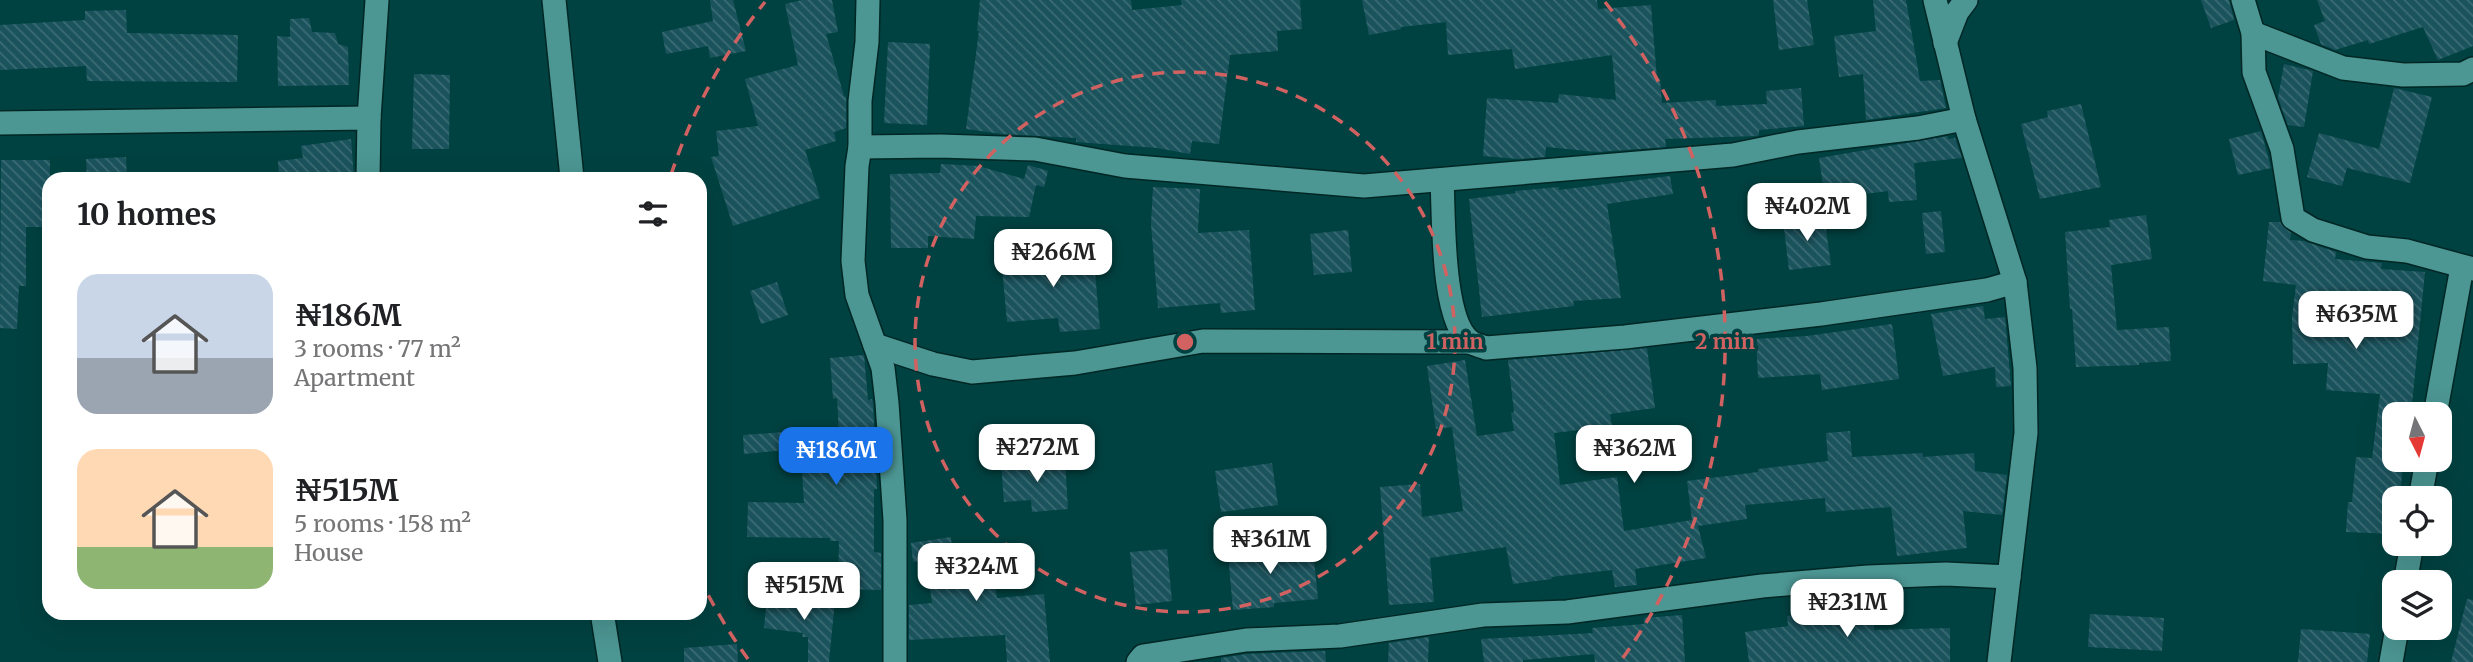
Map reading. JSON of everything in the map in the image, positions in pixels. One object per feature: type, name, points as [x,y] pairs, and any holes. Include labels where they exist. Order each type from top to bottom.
[{"type":"street","points":[[368,172],[377,0]]},
{"type":"street","points":[[554,0],[571,172]]},
{"type":"street","points":[[868,0],[867,42],[860,101],[860,147],[856,166],[853,261],[857,295],[883,368],[894,507],[895,662]]},
{"type":"street","points":[[1935,0],[1964,119],[2015,282],[2025,368],[2026,433],[1999,662]]},
{"type":"street","points":[[1945,43],[1957,12],[1966,0]]},
{"type":"street","points":[[2243,0],[2253,33],[2254,72],[2283,149],[2293,218],[2314,230],[2367,247],[2407,251],[2468,268],[2438,402]]},
{"type":"street","points":[[2253,33],[2343,68],[2403,75],[2463,74],[2473,69]]},
{"type":"street","points":[[0,124],[369,118]]},
{"type":"street","points":[[860,147],[1035,149],[1125,166],[1364,186],[1733,155],[1811,140],[1918,128],[1964,119]]},
{"type":"street","points":[[1442,180],[1446,273],[1456,324],[1470,342]]},
{"type":"street","points":[[875,345],[933,365],[972,372],[1075,363],[1203,341],[1470,342],[1486,348],[1504,348],[1821,314],[1987,290],[2015,282]]},
{"type":"street","points":[[1138,662],[1143,656],[1246,639],[1340,636],[1483,615],[1567,612],[1762,586],[1946,574],[2009,577]]},
{"type":"street","points":[[603,620],[610,662]]},
{"type":"street","points":[[2391,662],[2395,640]]},
{"type":"building","points":[[710,0],[733,0],[746,51],[710,58],[708,46],[666,54],[662,32],[713,21]]},
{"type":"building","points":[[802,0],[832,0],[838,32],[826,34],[846,97],[846,128],[834,132],[836,141],[805,150],[820,198],[733,226],[711,157],[719,156],[716,131],[758,126],[745,79],[798,65],[785,4]]},
{"type":"building","points":[[980,0],[1131,0],[1132,10],[1182,5],[1181,0],[1300,0],[1302,29],[1277,31],[1278,51],[1230,55],[1219,144],[1192,141],[1190,154],[1157,148],[1076,142],[1076,138],[966,129],[979,31]]},
{"type":"building","points":[[1362,0],[1597,0],[1598,9],[1651,5],[1657,79],[1660,79],[1662,103],[1716,100],[1716,106],[1767,104],[1766,91],[1801,88],[1804,126],[1759,130],[1757,136],[1665,139],[1666,147],[1597,152],[1546,147],[1545,157],[1519,159],[1483,156],[1487,98],[1558,103],[1559,94],[1616,100],[1612,55],[1515,69],[1512,49],[1448,55],[1446,22],[1401,27],[1369,35]]},
{"type":"building","points":[[1773,0],[1807,0],[1814,45],[1779,50]]},
{"type":"building","points":[[1873,0],[1906,0],[1920,81],[1940,80],[1946,108],[1866,120],[1863,74],[1839,77],[1834,36],[1876,31]]},
{"type":"building","points":[[2201,0],[2229,0],[2234,20],[2211,28]]},
{"type":"building","points":[[2317,0],[2473,0],[2473,46],[2438,60],[2423,27],[2369,44],[2368,40],[2335,50],[2321,44],[2314,25],[2325,21]]},
{"type":"building","points":[[126,10],[127,33],[238,35],[237,82],[87,81],[86,66],[0,70],[0,25],[85,20],[85,11]]},
{"type":"building","points":[[309,18],[312,32],[335,33],[338,44],[348,47],[349,85],[278,86],[277,36],[290,37],[290,19]]},
{"type":"building","points":[[888,42],[930,44],[927,125],[884,123]]},
{"type":"building","points":[[2284,64],[2313,71],[2304,127],[2288,125],[2278,98]]},
{"type":"building","points":[[414,74],[450,75],[449,149],[412,149]]},
{"type":"building","points":[[2394,88],[2432,97],[2410,183],[2347,168],[2342,186],[2307,177],[2319,133],[2379,149]]},
{"type":"building","points":[[2081,104],[2101,187],[2040,199],[2021,124],[2048,117],[2047,111]]},
{"type":"building","points":[[2261,131],[2271,168],[2238,175],[2229,139]]},
{"type":"building","points":[[1948,136],[1948,139],[1955,138],[1962,158],[1914,163],[1917,200],[1889,202],[1888,191],[1825,199],[1819,158]]},
{"type":"building","points":[[351,139],[354,172],[279,172],[278,161],[303,158],[301,146]]},
{"type":"building","points":[[126,157],[127,172],[87,172],[86,159]]},
{"type":"building","points":[[1,160],[50,160],[50,172],[42,172],[42,227],[26,227],[26,286],[19,286],[17,329],[0,328]]},
{"type":"building","points":[[941,164],[978,166],[1024,179],[1028,165],[1048,171],[1044,187],[1036,185],[1029,217],[976,216],[974,239],[928,236],[928,248],[891,248],[890,174],[940,173]]},
{"type":"building","points":[[1670,176],[1673,194],[1607,204],[1621,298],[1573,301],[1574,306],[1482,317],[1469,199],[1516,193],[1515,191],[1559,187],[1559,190]]},
{"type":"building","points":[[1153,187],[1200,189],[1198,233],[1249,230],[1255,310],[1221,313],[1220,303],[1158,308],[1151,224]]},
{"type":"building","points":[[1941,211],[1945,252],[1926,254],[1922,213]]},
{"type":"building","points":[[1824,215],[1831,265],[1789,270],[1783,220]]},
{"type":"building","points":[[2146,215],[2152,259],[2111,265],[2117,330],[2169,327],[2171,361],[2076,367],[2065,232],[2110,227],[2109,220]]},
{"type":"building","points":[[2269,222],[2280,222],[2291,233],[2290,240],[2304,241],[2336,252],[2335,259],[2382,263],[2381,269],[2425,272],[2412,402],[2382,402],[2382,472],[2402,472],[2401,486],[2382,486],[2382,534],[2346,532],[2356,457],[2372,458],[2380,394],[2326,390],[2328,363],[2293,364],[2292,317],[2296,285],[2263,281]]},
{"type":"building","points":[[1348,230],[1352,272],[1314,275],[1310,234]]},
{"type":"building","points":[[1093,249],[1100,329],[1060,332],[1058,318],[1007,322],[1001,257]]},
{"type":"building","points":[[777,282],[788,315],[761,324],[750,291]]},
{"type":"building","points":[[1983,306],[1985,319],[2005,317],[2011,386],[1996,387],[1995,367],[1943,376],[1931,314]]},
{"type":"building","points":[[1892,324],[1899,379],[1822,390],[1820,374],[1758,378],[1756,339],[1807,336]]},
{"type":"building","points":[[1647,348],[1655,408],[1610,414],[1612,426],[1554,433],[1560,485],[1617,477],[1624,531],[1692,520],[1687,481],[1828,461],[1826,433],[1850,431],[1852,457],[1922,453],[1923,457],[1974,453],[1975,471],[2007,475],[2002,515],[1963,511],[1967,548],[1897,556],[1891,507],[1826,512],[1825,498],[1745,505],[1747,519],[1698,526],[1706,558],[1635,569],[1637,585],[1615,587],[1612,570],[1513,584],[1506,547],[1430,558],[1434,602],[1389,605],[1380,487],[1420,484],[1422,517],[1463,511],[1452,427],[1436,429],[1427,366],[1465,360],[1477,436],[1514,431],[1508,360]]},
{"type":"building","points":[[864,355],[868,400],[872,399],[873,404],[877,489],[874,489],[874,552],[881,553],[881,590],[838,589],[839,541],[830,541],[830,538],[747,537],[748,502],[804,503],[801,455],[840,453],[837,398],[833,399],[830,358]]},
{"type":"building","points":[[785,432],[786,450],[744,454],[743,435]]},
{"type":"building","points":[[1065,459],[1068,509],[1032,512],[1031,500],[1004,502],[1001,464]]},
{"type":"building","points":[[1272,463],[1278,505],[1221,512],[1215,471]]},
{"type":"building","points":[[951,537],[952,548],[989,544],[997,598],[1044,594],[1050,662],[1007,662],[1005,635],[909,640],[909,605],[932,603],[926,560],[913,562],[911,543]]},
{"type":"building","points":[[1269,540],[1270,554],[1313,550],[1318,599],[1274,603],[1274,607],[1233,610],[1227,544]]},
{"type":"building","points":[[1167,549],[1172,601],[1136,605],[1130,552]]},
{"type":"building","points":[[1873,594],[1874,630],[1950,628],[1950,662],[1749,662],[1745,632],[1788,626],[1787,616],[1839,612],[1839,595]]},
{"type":"building","points":[[809,596],[835,600],[829,662],[808,662],[808,637],[802,637],[803,633],[764,628],[767,597],[809,600]]},
{"type":"building","points":[[2467,599],[2473,600],[2473,662],[2451,662]]},
{"type":"building","points":[[2090,614],[2164,618],[2162,651],[2088,647]]},
{"type":"building","points":[[1682,615],[1685,662],[1595,662],[1594,654],[1523,662],[1484,662],[1481,639],[1593,633],[1592,628],[1644,624],[1644,618]]},
{"type":"building","points":[[2301,629],[2370,634],[2367,662],[2298,662]]},
{"type":"building","points":[[1429,637],[1428,662],[1388,662],[1389,643]]},
{"type":"building","points":[[737,644],[738,662],[684,662],[684,648]]},
{"type":"building","points":[[1325,651],[1326,662],[1221,662],[1221,658],[1247,654]]}]
